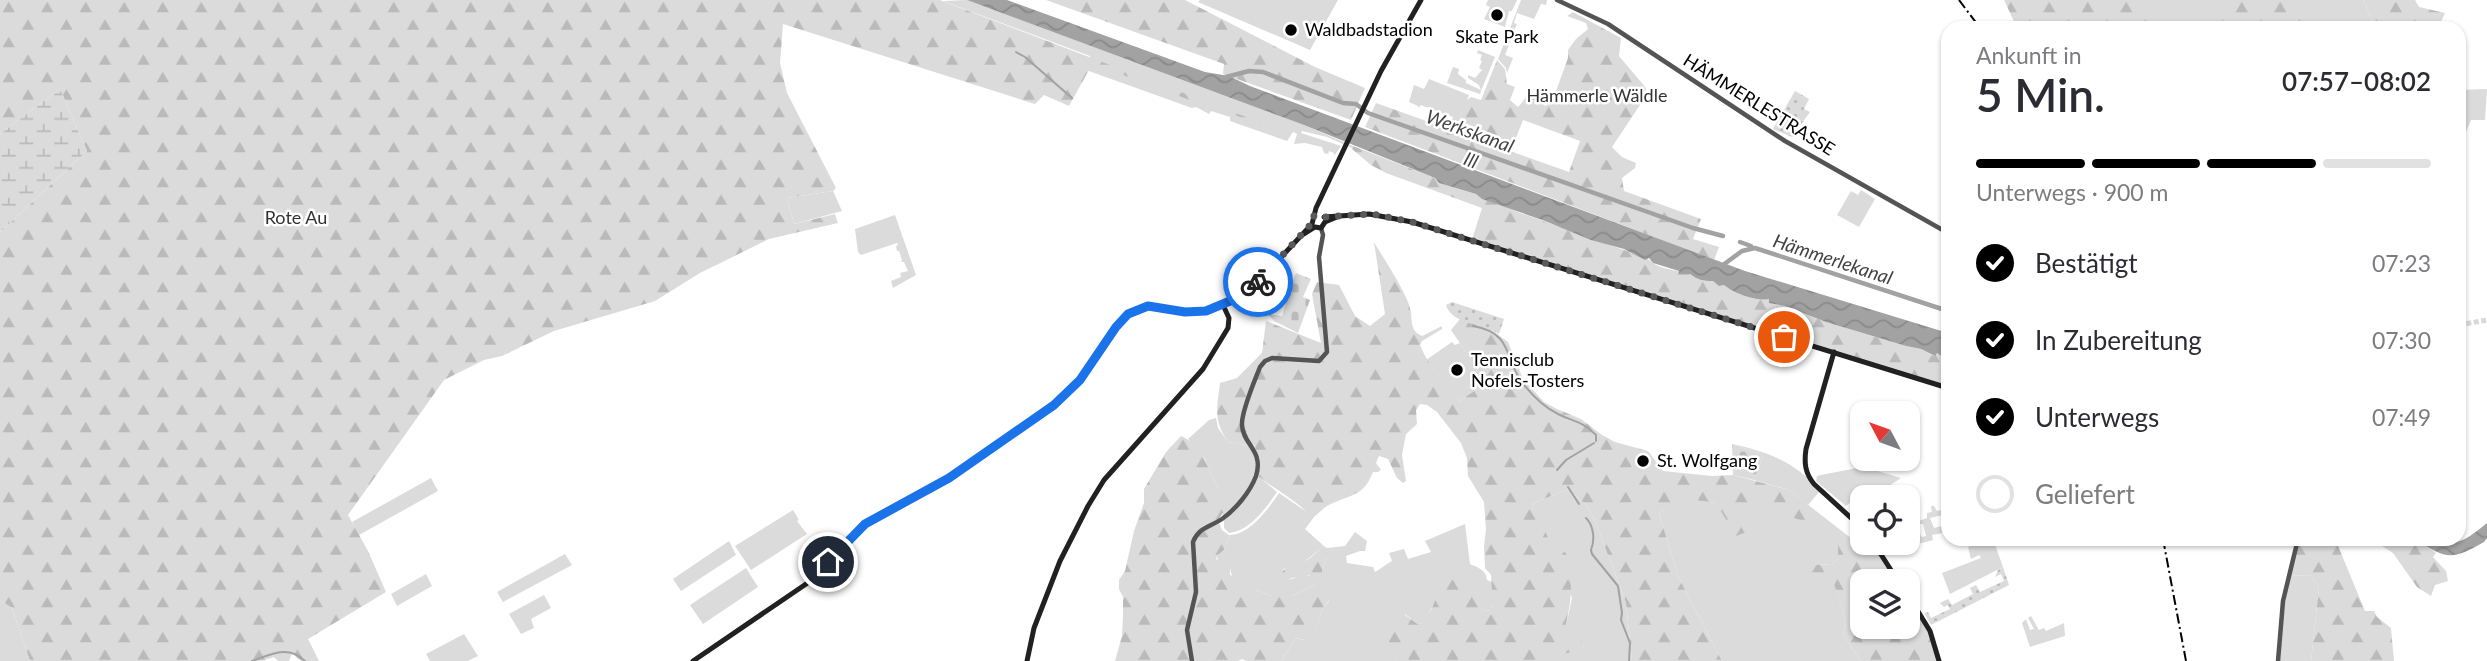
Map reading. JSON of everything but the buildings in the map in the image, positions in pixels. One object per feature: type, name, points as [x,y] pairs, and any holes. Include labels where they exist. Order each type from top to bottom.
[{"type":"main road","points":[[1319,221],[1319,203],[1368,97],[1421,0]]},
{"type":"main road","points":[[694,661],[809,582],[865,524],[949,478],[1052,407],[1077,383],[1128,314],[1148,306],[1194,312],[1223,305],[1260,280],[1301,235],[1319,221],[1339,216],[1389,216],[1941,386]]},
{"type":"main road","points":[[1027,661],[1034,628],[1060,561],[1088,506],[1104,480],[1203,369],[1227,328],[1229,318],[1223,305]]},
{"type":"main road","points":[[1834,352],[1804,462],[1808,476],[1814,484],[1850,517]]},
{"type":"main road","points":[[1920,615],[1930,631],[1939,661]]},
{"type":"street","name":"HÄMMERLESTRASSE","points":[[1557,0],[1608,24],[1777,136],[1941,229]]},
{"type":"street","points":[[1192,661],[1187,631],[1196,592],[1193,541],[1200,529],[1220,520],[1233,510],[1245,496],[1256,475],[1257,454],[1242,424],[1261,367],[1265,361],[1272,358],[1319,361],[1327,352],[1319,261],[1323,233],[1319,221]]},
{"type":"street","points":[[2278,661],[2283,601],[2296,546]]},
{"type":"green space","name":"Rote Au","points":[[0,0],[940,0],[1290,134],[1286,138],[1280,133],[1220,109],[1205,109],[1187,99],[1123,75],[1118,78],[1090,68],[1069,106],[1044,95],[1035,104],[783,24],[780,63],[787,93],[836,188],[833,191],[787,198],[794,224],[835,214],[838,223],[769,239],[700,273],[655,301],[554,331],[444,380],[348,515],[386,592],[308,639],[319,661],[301,661],[292,653],[289,661],[278,661],[274,657],[262,661],[30,661],[12,608],[0,600],[0,232],[87,151],[60,89],[0,134]]},
{"type":"green space","points":[[967,0],[1304,125],[1353,146],[1352,148],[1327,137],[1302,131],[1301,133],[1341,146],[1334,156],[1334,153],[1329,151],[1328,154],[1324,153],[1322,147],[1305,143],[1294,144],[1297,134],[1293,132],[1287,141],[1230,121],[1230,117],[1192,108],[1086,70],[1090,56],[943,1]]},
{"type":"green space","points":[[1046,0],[1185,0],[1315,67],[1365,88],[1351,120],[1223,74],[1224,64]]},
{"type":"green space","name":"Waldbadstadion","points":[[1338,0],[1310,50],[1198,2]]},
{"type":"green space","points":[[1488,0],[1517,0],[1512,11],[1509,11],[1505,27],[1484,19],[1490,7],[1486,5]]},
{"type":"green space","points":[[1521,0],[1547,0],[1546,5],[1541,4],[1534,19],[1517,13],[1514,23],[1517,24],[1505,55],[1513,58],[1507,73],[1498,59]]},
{"type":"green space","points":[[2004,0],[2152,0],[2163,21],[2014,21]]},
{"type":"green space","points":[[2141,0],[2363,0],[2373,21],[2154,21]]},
{"type":"green space","points":[[2202,0],[2299,0],[2304,21],[2222,21]]},
{"type":"green space","points":[[2363,0],[2415,0],[2419,7],[2445,13],[2441,21],[2373,21]]},
{"type":"green space","name":"Hämmerle Wäldle","points":[[1573,12],[1621,38],[1619,56],[1646,88],[1644,99],[1612,147],[1622,157],[1636,163],[1635,168],[1622,178],[1624,191],[1701,219],[1693,239],[1719,247],[1714,260],[1365,127],[1376,103],[1569,172],[1580,141],[1523,120],[1514,143],[1506,145],[1496,135],[1459,121],[1466,101],[1471,97],[1481,100],[1497,60],[1505,69],[1507,84],[1515,87],[1510,100],[1518,107],[1532,91],[1545,106],[1552,102],[1568,58],[1568,50],[1588,29],[1586,23],[1567,16]]},
{"type":"green space","points":[[1478,50],[1495,57],[1480,94],[1447,83],[1453,67],[1459,69],[1458,74],[1466,83],[1481,90],[1479,85],[1468,78],[1468,75],[1475,78],[1482,70],[1479,68],[1482,55],[1477,53]]},
{"type":"green space","points":[[1429,79],[1469,95],[1459,121],[1421,105],[1418,108],[1409,102],[1414,85],[1424,89]]},
{"type":"green space","points":[[60,89],[87,151],[0,232],[0,134]]},
{"type":"green space","points":[[2487,89],[2485,120],[2471,120],[2466,132],[2466,90]]},
{"type":"green space","points":[[1795,91],[1809,99],[1804,109],[1810,112],[1792,137],[1773,129]]},
{"type":"green space","points":[[1353,146],[1435,178],[1439,183],[1476,194],[1482,199],[1645,257],[1658,266],[1679,271],[1679,274],[1690,274],[1700,280],[1713,281],[1719,286],[1724,285],[1751,298],[1769,299],[1770,303],[1921,349],[1934,356],[1937,353],[1941,356],[1941,386],[1472,240],[1482,208],[1386,173],[1371,165],[1352,149]]},
{"type":"green space","points":[[1861,190],[1875,199],[1859,227],[1837,215],[1851,191],[1858,195]]},
{"type":"green space","points":[[833,191],[842,211],[794,224],[787,198]]},
{"type":"green space","points":[[895,215],[916,275],[893,288],[891,281],[901,277],[900,273],[908,271],[904,262],[901,262],[897,243],[861,255],[858,252],[855,229]]},
{"type":"green space","points":[[1374,242],[1406,297],[1416,332],[1422,336],[1442,326],[1442,329],[1420,345],[1433,368],[1459,401],[1479,388],[1480,382],[1486,378],[1475,358],[1466,352],[1451,330],[1460,319],[1490,329],[1508,342],[1523,379],[1544,402],[1581,419],[1615,442],[1648,451],[1663,471],[1712,476],[1733,475],[1789,490],[1850,537],[1850,555],[1881,555],[1890,569],[1850,569],[1850,639],[1920,639],[1920,615],[1930,631],[1939,661],[1861,661],[1843,635],[1846,622],[1833,581],[1809,579],[1806,573],[1813,565],[1832,564],[1838,559],[1838,546],[1821,526],[1742,503],[1749,531],[1736,536],[1716,503],[1692,500],[1673,504],[1659,513],[1678,576],[1722,661],[1632,661],[1626,603],[1594,518],[1586,505],[1568,489],[1532,504],[1553,548],[1566,553],[1571,589],[1566,625],[1578,627],[1584,649],[1559,655],[1559,661],[1396,661],[1386,635],[1388,627],[1396,619],[1395,613],[1400,611],[1419,625],[1431,610],[1441,586],[1456,578],[1485,611],[1491,610],[1493,606],[1491,575],[1485,568],[1484,502],[1468,476],[1467,458],[1461,443],[1437,412],[1420,404],[1416,410],[1417,424],[1406,434],[1402,455],[1406,481],[1403,483],[1397,478],[1388,459],[1379,456],[1376,463],[1381,470],[1373,472],[1362,490],[1310,517],[1294,501],[1258,476],[1260,460],[1254,445],[1228,442],[1217,414],[1220,383],[1237,378],[1262,353],[1266,321],[1321,343],[1312,294],[1317,282],[1339,285],[1355,316],[1370,326],[1385,314]]},
{"type":"green space","points":[[1296,273],[1311,279],[1303,297],[1310,300],[1298,333],[1274,321],[1268,314],[1282,316],[1286,303],[1283,302]]},
{"type":"green space","points":[[1452,302],[1504,319],[1499,334],[1454,316],[1446,305]]},
{"type":"green space","name":"Tennisclub Nofels-Tosters","points":[[1452,342],[1455,345],[1460,343],[1466,352],[1472,354],[1486,378],[1479,388],[1459,401],[1426,360]]},
{"type":"green space","points":[[1216,418],[1218,428],[1228,442],[1251,446],[1255,456],[1254,476],[1250,485],[1238,502],[1223,516],[1223,511],[1229,505],[1223,489],[1217,487],[1205,459],[1188,439],[1209,420]]},
{"type":"green space","points":[[1181,436],[1199,451],[1217,487],[1230,488],[1232,492],[1229,505],[1218,520],[1222,530],[1229,535],[1225,549],[1216,559],[1230,568],[1230,575],[1240,579],[1236,589],[1253,589],[1272,596],[1292,596],[1314,585],[1309,575],[1291,578],[1281,588],[1277,584],[1282,573],[1287,567],[1308,559],[1324,546],[1327,548],[1327,558],[1322,571],[1332,596],[1322,610],[1313,639],[1309,641],[1296,638],[1281,661],[1115,661],[1122,636],[1123,616],[1119,580],[1125,571],[1144,503],[1144,489],[1166,452]]},
{"type":"green space","points":[[1732,444],[1758,451],[1791,465],[1820,491],[1808,505],[1789,490],[1754,480],[1763,455]]},
{"type":"green space","points":[[1732,444],[1763,455],[1754,480],[1733,475]]},
{"type":"green space","points":[[1850,469],[1877,471],[1901,478],[1890,485],[1850,485],[1850,503],[1846,506],[1816,481],[1817,476]]},
{"type":"green space","points":[[1258,476],[1277,492],[1251,523],[1229,533],[1224,528],[1224,520]]},
{"type":"green space","points":[[431,478],[438,491],[359,535],[352,522]]},
{"type":"green space","points":[[1568,489],[1586,505],[1594,518],[1626,603],[1632,661],[1559,661],[1558,655],[1584,648],[1566,626],[1572,598],[1532,504]]},
{"type":"green space","points":[[1279,493],[1314,517],[1305,529],[1324,546],[1304,562],[1283,569],[1277,584],[1305,574],[1311,577],[1314,585],[1292,596],[1272,596],[1253,589],[1235,589],[1230,568],[1218,562],[1217,556],[1225,549],[1229,535],[1237,534],[1251,526]]},
{"type":"green space","points":[[1689,499],[1716,503],[1741,502],[1822,526],[1838,546],[1838,559],[1832,564],[1813,565],[1810,579],[1833,580],[1846,622],[1843,635],[1861,661],[1722,661],[1678,576],[1659,513],[1672,503]]},
{"type":"green space","points":[[1931,506],[1937,511],[1941,510],[1941,515],[1930,518],[1934,528],[1941,526],[1941,533],[1932,535],[1933,540],[1920,543],[1920,533],[1921,537],[1926,536],[1920,521],[1927,518],[1927,513],[1932,512]]},
{"type":"green space","points":[[793,510],[807,534],[751,570],[735,546]]},
{"type":"green space","points":[[1465,524],[1470,564],[1482,570],[1487,580],[1492,582],[1492,610],[1485,611],[1456,579],[1442,588],[1429,613],[1419,625],[1405,614],[1388,627],[1388,640],[1396,661],[1281,661],[1296,638],[1313,638],[1322,610],[1329,601],[1322,571],[1327,558],[1327,548],[1345,546],[1355,532],[1367,541],[1365,551],[1346,556],[1347,563],[1373,567],[1375,572],[1392,561],[1389,553],[1404,549],[1408,559],[1431,552],[1425,541]]},
{"type":"green space","points":[[729,541],[736,555],[681,591],[673,579]]},
{"type":"green space","points":[[1996,546],[2003,567],[1950,594],[1942,573],[1981,558],[1979,555],[1971,559],[1968,547]]},
{"type":"green space","points":[[2296,546],[2338,546],[2365,611],[2374,611],[2377,617],[2391,628],[2394,661],[2311,661],[2319,587],[2310,575],[2288,576]]},
{"type":"green space","points":[[2382,546],[2426,546],[2436,553],[2433,557],[2446,571],[2448,581],[2435,585],[2431,596],[2417,587],[2393,553]]},
{"type":"green space","points":[[565,554],[572,565],[503,602],[497,592]]},
{"type":"green space","points":[[2003,567],[2009,585],[1931,625],[1924,613],[1928,612],[1931,618],[1950,609],[1948,605],[1944,607],[1940,603],[1948,599],[1952,605],[1973,594],[1970,588],[1976,585],[1980,592],[2004,581],[2001,574],[1995,577]]},
{"type":"green space","points":[[746,568],[758,587],[703,624],[690,605]]},
{"type":"green space","points":[[426,574],[432,586],[397,606],[391,594]]},
{"type":"green space","points":[[2310,575],[2319,587],[2311,661],[2278,661],[2288,576]]},
{"type":"green space","points":[[544,595],[551,608],[531,619],[534,628],[521,634],[509,614]]},
{"type":"green space","points":[[0,600],[12,608],[30,661],[0,661]]},
{"type":"green space","points":[[2031,616],[2039,630],[2044,628],[2046,631],[2064,623],[2065,636],[2030,647],[2022,623],[2026,619],[2030,630],[2034,629],[2028,618]]},
{"type":"green space","points":[[464,634],[478,656],[468,661],[430,661],[426,654]]},
{"type":"water","points":[[967,0],[1007,0],[1205,72],[1229,76],[1745,271],[1941,331],[1941,356],[1937,353],[1935,356],[1921,349],[1826,322],[1785,306],[1769,303],[1769,299],[1745,296],[1713,281],[1700,280],[1690,274],[1679,274],[1679,271],[1653,263],[1649,258],[1645,260],[1624,249],[1591,240],[1482,199],[1476,194],[1439,183],[1435,178],[1304,125]]},
{"type":"water","points":[[2487,523],[2487,538],[2484,542],[2456,555],[2442,554],[2426,546],[2466,546],[2466,538]]},
{"type":"waterway","points":[[1016,52],[1072,98]]},
{"type":"waterway","name":"Werkskanal","points":[[1226,77],[1249,71],[1263,72],[1343,103],[1356,104],[1368,113],[1693,228],[1723,236]]},
{"type":"waterway","name":"Werkskanal","points":[[1740,242],[1751,246]]},
{"type":"waterway","name":"Hämmerlekanal","points":[[1723,265],[1742,251],[1755,248],[1941,309]]},
{"type":"waterway","points":[[1473,326],[1496,335],[1528,389],[1553,411],[1586,427],[1596,435],[1596,441]]},
{"type":"waterway","points":[[1557,470],[1566,460],[1594,443]]},
{"type":"waterway","points":[[1568,487],[1579,504]]},
{"type":"waterway","points":[[1586,518],[1593,533],[1592,554],[1618,586],[1621,620],[1630,643],[1629,661]]},
{"type":"waterway","points":[[252,661],[280,652],[292,653],[305,661]]},
{"type":"tunnel","points":[[2466,324],[2487,320]]},
{"type":"railway","points":[[1959,0],[1975,21]]},
{"type":"railway","points":[[2164,546],[2186,661]]},
{"type":"way so far","points":[[1258,282],[1312,223],[1313,216],[1373,214],[1412,222],[1499,248],[1784,337]]},
{"type":"place","name":"Skate Park","points":[[1497,15]]},
{"type":"place","name":"Waldbadstadion","points":[[1291,30]]},
{"type":"place","name":"Tennisclub Nofels-Tosters","points":[[1457,370]]},
{"type":"place","name":"St. Wolfgang","points":[[1643,461]]},
{"type":"route","points":[[828,562],[865,524],[949,478],[1054,405],[1080,380],[1121,320],[1133,310],[1157,306],[1185,312],[1206,311],[1230,301],[1258,282]]},
{"type":"water label","name":"Ill","points":[[1471,160]]}]
